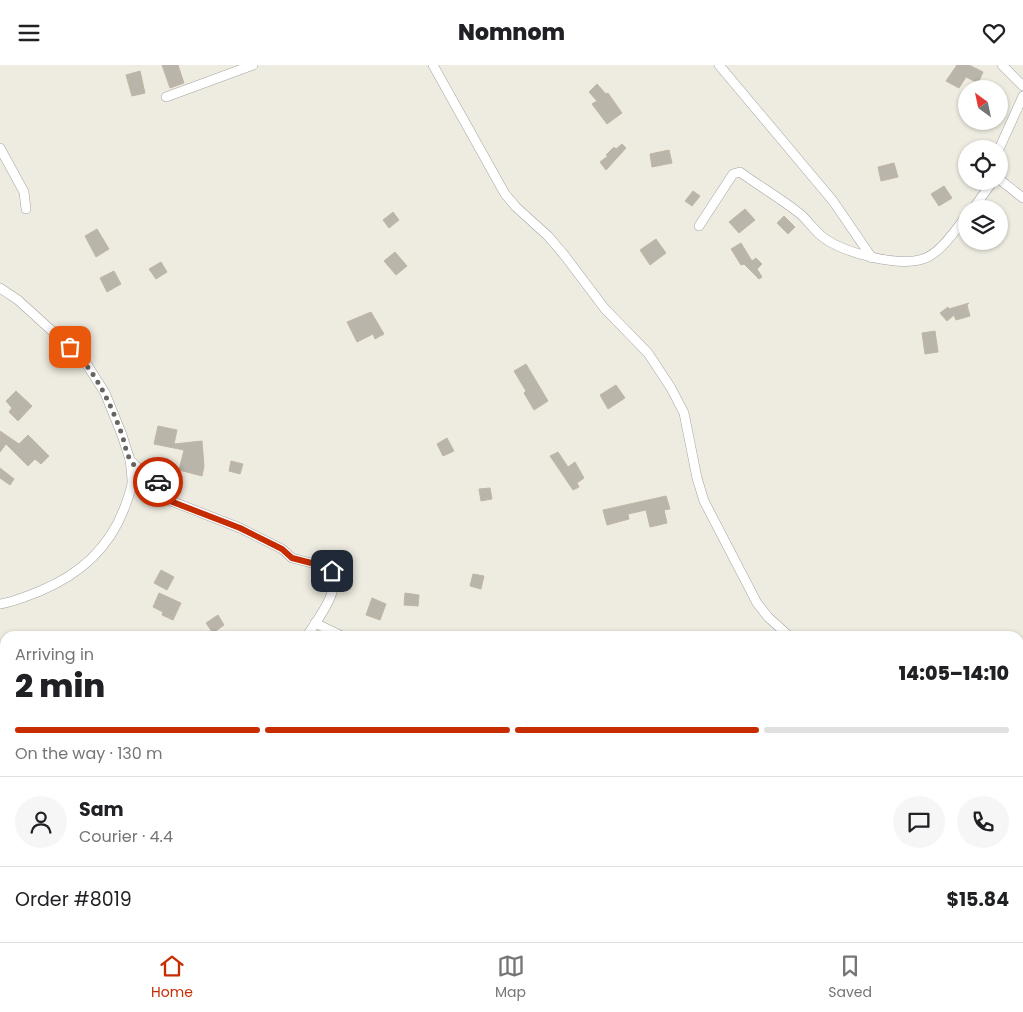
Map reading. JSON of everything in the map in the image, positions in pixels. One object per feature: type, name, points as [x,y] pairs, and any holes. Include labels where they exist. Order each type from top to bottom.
[{"type":"street","points":[[166,97],[254,65]]},
{"type":"street","points":[[433,65],[505,194],[560,249],[604,309],[648,353],[671,388],[684,413],[697,478],[704,501],[757,603],[783,631]]},
{"type":"street","points":[[719,65],[833,201],[872,258]]},
{"type":"street","points":[[1002,65],[1023,86]]},
{"type":"street","points":[[1003,140],[1023,96]]},
{"type":"street","points":[[0,149],[24,192],[26,209]]},
{"type":"street","points":[[699,226],[733,174],[740,171],[800,213],[822,237],[850,252],[872,258],[912,261],[923,259],[935,252],[958,226]]},
{"type":"street","points":[[1008,186],[1023,197]]},
{"type":"street","points":[[0,288],[18,300],[84,360],[105,393],[122,435],[130,460],[132,483],[117,527],[106,544],[82,568],[62,582],[11,603],[0,603]]},
{"type":"street","points":[[130,460],[139,469],[151,473],[170,501],[240,528],[282,549],[292,558],[330,569],[334,578],[334,589],[311,631]]},
{"type":"street","points":[[315,623],[332,631]]},
{"type":"building","points":[[162,65],[178,65],[184,83],[170,88]]},
{"type":"building","points":[[957,65],[969,65],[983,72],[979,80],[972,80],[966,77],[964,80],[958,80],[958,87],[946,81]]},
{"type":"building","points":[[140,71],[145,93],[132,96],[126,75]]},
{"type":"building","points":[[597,84],[606,94],[608,93],[622,113],[607,124],[592,104],[597,101],[589,92]]},
{"type":"building","points":[[622,144],[626,148],[606,170],[600,162],[608,156],[606,155],[614,147],[616,149]]},
{"type":"building","points":[[669,150],[672,163],[652,167],[650,154]]},
{"type":"building","points":[[894,163],[898,177],[881,181],[878,167]]},
{"type":"building","points":[[944,186],[952,198],[939,206],[931,194]]},
{"type":"building","points":[[693,191],[700,196],[692,206],[685,201]]},
{"type":"building","points":[[745,209],[755,220],[739,233],[729,222]]},
{"type":"building","points":[[393,212],[399,220],[389,228],[383,220]]},
{"type":"building","points":[[784,216],[795,227],[788,234],[777,223]]},
{"type":"building","points":[[97,229],[109,249],[96,257],[85,236]]},
{"type":"building","points":[[656,239],[666,253],[650,265],[640,250]]},
{"type":"building","points":[[741,243],[752,261],[756,258],[762,264],[757,269],[762,277],[759,279],[744,264],[741,265],[731,249]]},
{"type":"building","points":[[395,252],[407,266],[396,275],[384,261]]},
{"type":"building","points":[[161,262],[167,272],[156,279],[149,269]]},
{"type":"building","points":[[114,271],[121,284],[107,292],[100,278]]},
{"type":"building","points":[[969,303],[967,305],[970,316],[956,320],[954,315],[947,321],[940,313],[948,307],[949,309]]},
{"type":"building","points":[[371,312],[384,334],[375,339],[373,334],[357,342],[347,322]]},
{"type":"building","points":[[935,331],[938,352],[925,354],[922,333]]},
{"type":"building","points":[[526,364],[548,401],[534,410],[524,393],[526,391],[514,371]]},
{"type":"building","points":[[616,385],[625,398],[608,409],[600,395]]},
{"type":"building","points":[[16,391],[32,406],[18,421],[9,412],[12,408],[6,401]]},
{"type":"building","points":[[158,426],[177,430],[174,444],[202,441],[204,466],[202,476],[179,470],[184,450],[154,444]]},
{"type":"building","points":[[0,431],[19,444],[28,435],[49,456],[41,464],[35,459],[28,466],[6,444],[0,452]]},
{"type":"building","points":[[447,438],[454,451],[443,456],[437,444]]},
{"type":"building","points":[[558,452],[568,467],[575,462],[584,478],[577,483],[579,487],[573,490],[550,456]]},
{"type":"building","points":[[231,461],[243,464],[240,474],[229,471]]},
{"type":"building","points":[[0,468],[14,479],[10,485],[0,478]]},
{"type":"building","points":[[490,488],[492,499],[481,501],[479,489]]},
{"type":"building","points":[[666,496],[670,509],[664,510],[667,523],[650,527],[646,510],[628,514],[629,519],[607,525],[603,510]]},
{"type":"building","points":[[161,570],[174,577],[167,590],[154,583]]},
{"type":"building","points":[[473,574],[484,576],[481,589],[470,586]]},
{"type":"building","points":[[159,593],[181,603],[173,620],[162,615],[163,612],[153,607]]},
{"type":"building","points":[[405,593],[419,595],[418,606],[404,605]]},
{"type":"building","points":[[372,598],[386,604],[380,620],[366,615]]},
{"type":"building","points":[[218,615],[224,625],[216,631],[212,631],[206,623]]},
{"type":"way so far","points":[[70,347],[84,360],[105,393],[130,460],[139,469],[151,473],[158,482]]},
{"type":"route","points":[[158,482],[166,499],[240,528],[282,549],[292,558],[323,566],[332,571]]}]
